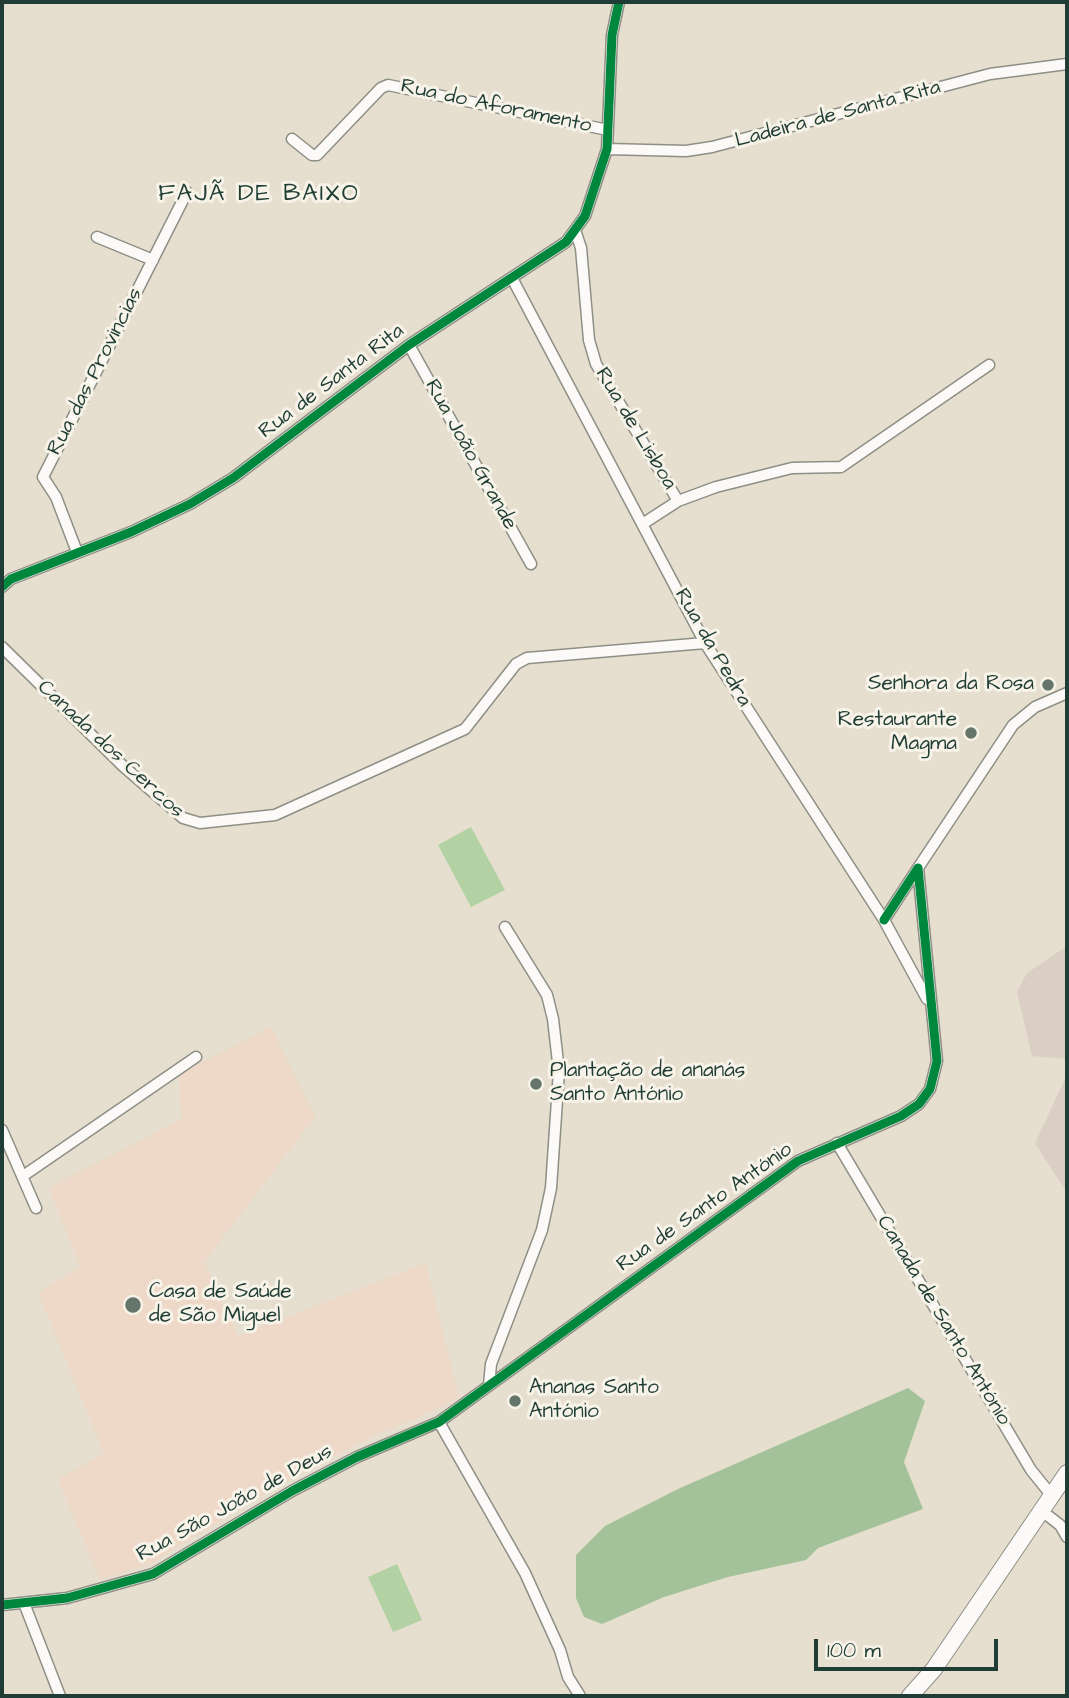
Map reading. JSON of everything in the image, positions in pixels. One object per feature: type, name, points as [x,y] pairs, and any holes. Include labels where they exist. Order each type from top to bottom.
[{"type":"main road","points":[[910,1696],[934,1669],[1067,1474]]},
{"type":"street","name":"Rua de Santa Rita","points":[[2,587],[11,579],[166,515],[233,478],[409,345],[513,280],[576,233],[592,198],[607,149],[612,35],[619,2]]},
{"type":"street","name":"Ladeira de Santa Rita","points":[[607,149],[686,151],[712,147],[990,74],[1067,64]]},
{"type":"street","name":"Rua do Aforamento","points":[[292,139],[312,155],[317,155],[381,88],[388,85],[608,130]]},
{"type":"street","name":"Rua das Provincias","points":[[77,552],[56,497],[43,477],[187,192]]},
{"type":"street","name":"Rua de Lisboa","points":[[576,233],[581,248],[589,340],[596,364],[678,501]]},
{"type":"street","points":[[97,237],[153,260]]},
{"type":"street","name":"Rua da Pedra","points":[[513,280],[644,523],[705,643],[884,920],[930,1005]]},
{"type":"street","name":"Rua João Grande","points":[[409,345],[531,564]]},
{"type":"street","points":[[644,523],[678,501],[782,470],[841,467],[989,365]]},
{"type":"street","name":"Canada dos Cercos","points":[[2,647],[86,733],[183,818],[194,823],[275,814],[465,729],[516,664],[527,658],[705,643]]},
{"type":"street","points":[[884,920],[1013,725],[1035,707],[1067,693]]},
{"type":"street","name":"Rua de Santo António","points":[[439,1422],[798,1161],[901,1116],[919,1104],[930,1089],[937,1061],[918,868]]},
{"type":"street","points":[[489,1385],[491,1364],[542,1230],[551,1188],[559,1070],[554,1019],[547,995],[505,927]]},
{"type":"street","points":[[23,1176],[196,1057]]},
{"type":"street","points":[[2,1130],[36,1208]]},
{"type":"street","name":"Canada de Santo António","points":[[837,1143],[1031,1470],[1052,1496]]},
{"type":"street","points":[[439,1422],[525,1573],[560,1650],[568,1677],[580,1696]]},
{"type":"street","name":"Rua São João de Deus","points":[[2,1605],[67,1598],[153,1574],[356,1457],[439,1422]]},
{"type":"street","points":[[1042,1511],[1060,1525],[1067,1537]]},
{"type":"street","points":[[24,1603],[60,1696]]},
{"type":"shaded area","points":[[1067,946],[1067,1059],[1032,1056],[1017,992],[1027,973]]},
{"type":"shaded area","name":"Casa de Saúde de São Miguel","points":[[271,1027],[315,1117],[204,1262],[238,1336],[426,1263],[459,1396],[440,1408],[380,1433],[291,1478],[152,1563],[100,1580],[58,1479],[104,1454],[40,1297],[40,1292],[80,1267],[49,1188],[182,1119],[178,1075]]},
{"type":"shaded area","points":[[1067,1075],[1067,1193],[1035,1143]]},
{"type":"green space","points":[[471,827],[505,890],[471,907],[438,845]]},
{"type":"green space","points":[[908,1388],[925,1401],[904,1462],[923,1509],[818,1548],[806,1560],[728,1577],[664,1597],[602,1624],[584,1617],[576,1598],[576,1555],[605,1526],[678,1489]]},
{"type":"green space","points":[[397,1564],[422,1620],[393,1632],[368,1577]]},
{"type":"cycle path","points":[[2,587],[11,579],[131,532],[190,504],[233,478],[409,345],[566,242],[585,216],[607,149],[612,35],[619,2]]},
{"type":"cycle path","points":[[2,1605],[67,1598],[153,1574],[292,1491],[357,1457],[439,1422],[798,1161],[901,1116],[919,1104],[930,1089],[937,1061],[918,868],[884,920]]},
{"type":"place","name":"Senhora da Rosa","points":[[1048,685]]},
{"type":"place","name":"Restaurante Magma","points":[[971,733]]},
{"type":"place","name":"Plantação de ananás Santo António","points":[[536,1084]]},
{"type":"place","name":"Casa de Saúde de São Miguel","points":[[133,1305]]},
{"type":"place","name":"Ananas Santo António","points":[[515,1401]]},
{"type":"district","name":"FAJÃ DE BAIXO","points":[[259,195]]}]
